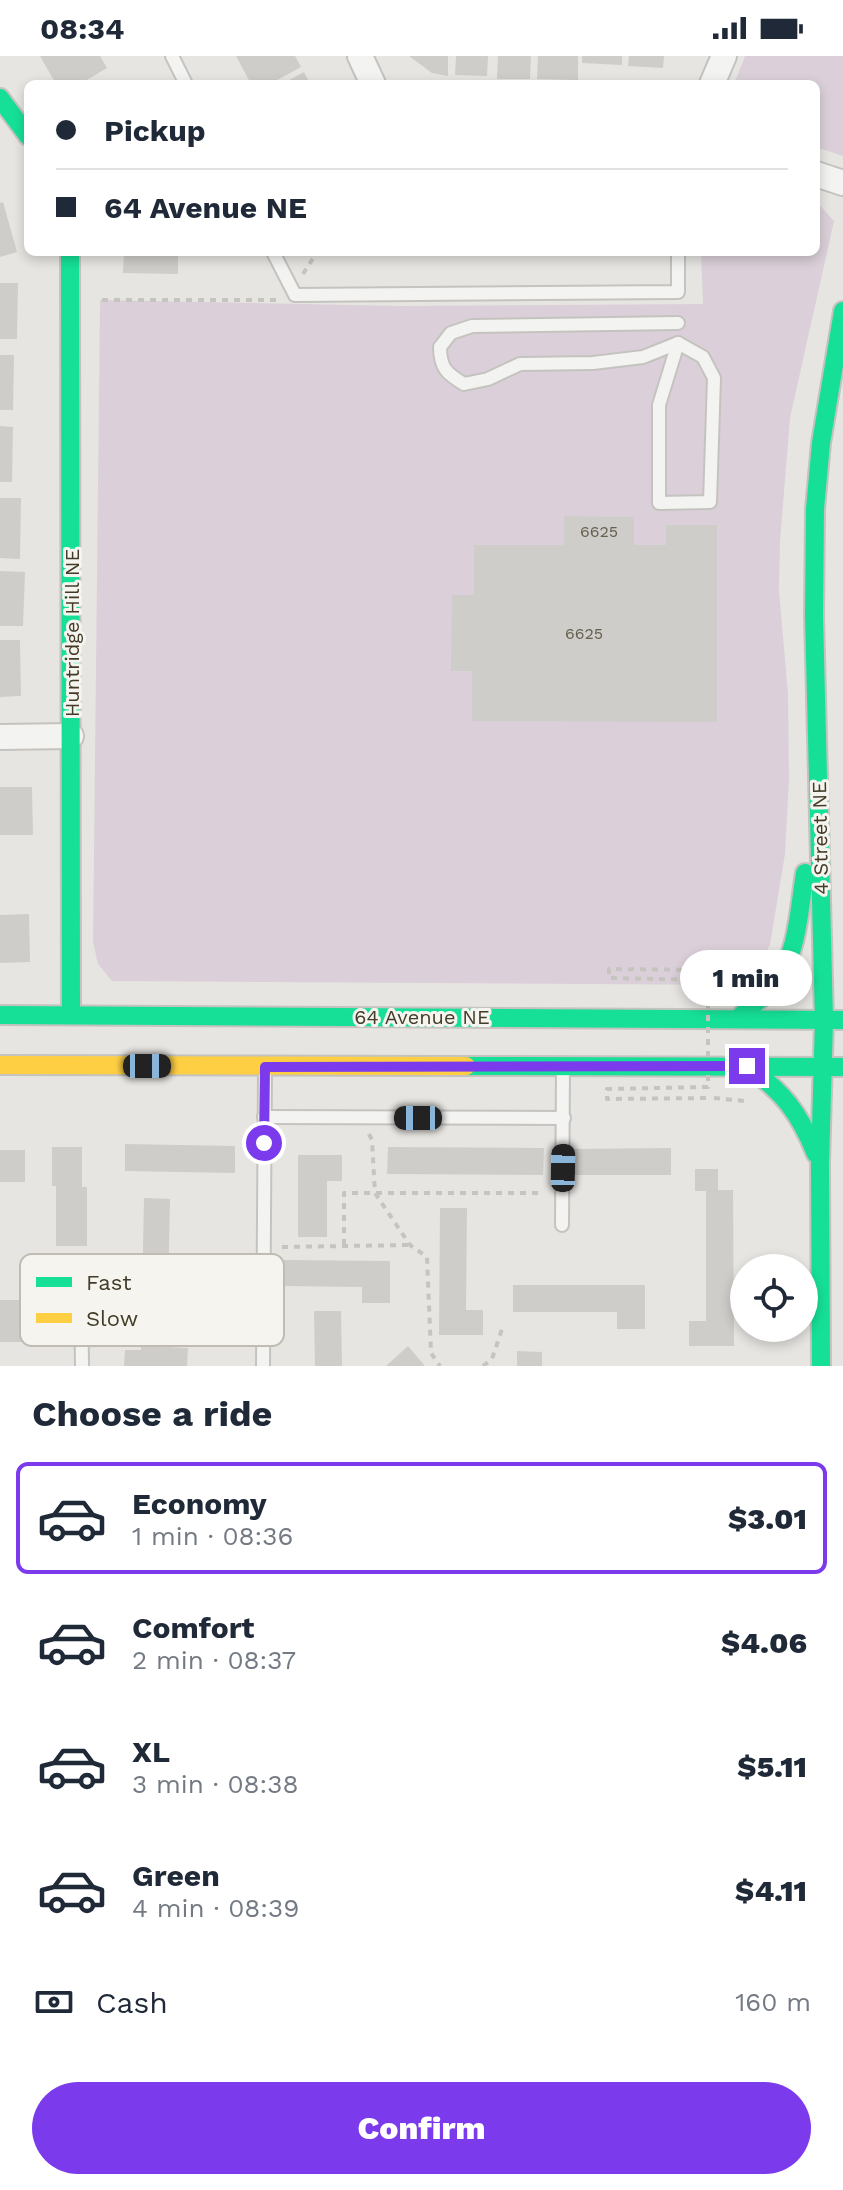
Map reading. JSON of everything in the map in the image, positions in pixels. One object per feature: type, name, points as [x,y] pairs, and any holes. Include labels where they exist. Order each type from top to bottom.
[{"type":"main road","points":[[0,98],[24,131]]},
{"type":"main road","name":"Huntridge Hill NE","points":[[70,256],[71,1015]]},
{"type":"main road","name":"4 Street NE","points":[[821,1366],[820,1164],[824,1020],[814,616],[815,509],[821,443],[843,311]]},
{"type":"main road","points":[[737,1019],[768,992],[779,979],[787,961],[820,801]]},
{"type":"main road","name":"64 Avenue NE","points":[[0,1015],[843,1020]]},
{"type":"main road","points":[[0,1065],[843,1067]]},
{"type":"main road","points":[[747,1066],[784,1093],[804,1123],[820,1164]]},
{"type":"street","points":[[360,56],[371,80]]},
{"type":"street","points":[[714,80],[724,56]]},
{"type":"street","points":[[820,175],[843,183]]},
{"type":"street","points":[[0,737],[71,736]]},
{"type":"lane","points":[[172,56],[184,80]]},
{"type":"lane","points":[[275,256],[295,295],[678,292],[678,256]]},
{"type":"lane","points":[[678,323],[472,326],[451,333],[440,347],[440,363],[448,375],[464,384],[488,379],[520,364],[593,363],[643,357],[678,343]]},
{"type":"lane","points":[[678,343],[703,357],[714,378],[710,502],[659,503],[659,405],[678,343]]},
{"type":"lane","points":[[562,1225],[563,1065]]},
{"type":"lane","points":[[263,1254],[265,1067]]},
{"type":"lane","points":[[264,1117],[564,1118]]},
{"type":"lane","points":[[82,1346],[82,1366]]},
{"type":"path","points":[[72,298],[282,300],[295,295]]},
{"type":"path","points":[[706,970],[609,969],[609,978],[708,980],[708,1087],[607,1089],[607,1099],[712,1098]]},
{"type":"path","points":[[360,1118],[372,1140],[375,1193],[410,1245],[427,1257],[431,1353],[440,1366]]},
{"type":"path","points":[[344,1245],[344,1193],[562,1193]]},
{"type":"path","points":[[263,1247],[410,1245]]},
{"type":"path","points":[[483,1366],[492,1359],[502,1329]]},
{"type":"shaded area","points":[[745,56],[843,56],[843,156],[820,148],[820,80],[736,80]]},
{"type":"shaded area","points":[[820,205],[834,221],[790,418],[779,590],[788,694],[789,779],[785,854],[770,945],[755,970],[737,985],[112,981],[98,964],[93,942],[100,300],[400,306],[703,304],[701,256],[820,256]]},
{"type":"building","points":[[40,56],[100,56],[107,68],[87,80],[54,80]]},
{"type":"building","points":[[236,56],[295,56],[301,67],[277,80],[249,80]]},
{"type":"building","points":[[409,56],[448,56],[448,76],[432,73]]},
{"type":"building","points":[[456,56],[488,56],[487,76],[455,75]]},
{"type":"building","points":[[498,56],[531,56],[530,79],[497,79]]},
{"type":"building","points":[[538,56],[578,56],[578,80],[537,79]]},
{"type":"building","points":[[582,56],[622,56],[622,65],[582,63]]},
{"type":"building","points":[[629,56],[664,56],[663,68],[628,66]]},
{"type":"building","points":[[304,72],[308,80],[289,80]]},
{"type":"building","points":[[3,202],[17,252],[0,257],[0,203]]},
{"type":"building","points":[[124,256],[178,256],[178,274],[123,273]]},
{"type":"building","points":[[0,283],[18,283],[17,339],[0,339]]},
{"type":"building","points":[[0,355],[14,355],[13,410],[0,410]]},
{"type":"building","points":[[0,426],[13,427],[12,482],[0,482]]},
{"type":"building","points":[[0,498],[21,498],[20,559],[0,558]]},
{"type":"building","points":[[564,516],[634,517],[634,545],[666,545],[666,525],[717,525],[717,722],[472,721],[472,671],[451,671],[452,595],[474,595],[474,545],[564,545]]},
{"type":"building","points":[[0,571],[25,572],[23,626],[0,626]]},
{"type":"building","points":[[0,640],[20,640],[21,696],[0,697]]},
{"type":"building","points":[[0,787],[32,787],[33,835],[0,835]]},
{"type":"building","points":[[29,914],[30,962],[0,963],[0,915]]},
{"type":"building","points":[[125,1144],[235,1146],[235,1173],[125,1171]]},
{"type":"building","points":[[52,1147],[82,1147],[82,1187],[87,1187],[87,1246],[56,1246],[56,1186],[52,1186]]},
{"type":"building","points":[[388,1147],[544,1148],[543,1175],[387,1174]]},
{"type":"building","points":[[671,1148],[671,1175],[574,1175],[574,1149]]},
{"type":"building","points":[[0,1150],[25,1150],[25,1182],[0,1182]]},
{"type":"building","points":[[298,1155],[342,1155],[342,1181],[327,1181],[327,1237],[298,1237]]},
{"type":"building","points":[[695,1169],[718,1169],[718,1190],[733,1190],[730,1342],[734,1342],[734,1346],[689,1346],[689,1321],[706,1321],[706,1191],[695,1191]]},
{"type":"building","points":[[144,1198],[170,1199],[169,1254],[143,1254]]},
{"type":"building","points":[[440,1208],[467,1208],[466,1310],[483,1310],[483,1335],[439,1335]]},
{"type":"building","points":[[284,1260],[390,1261],[390,1303],[362,1303],[362,1287],[284,1286]]},
{"type":"building","points":[[513,1285],[645,1285],[645,1329],[617,1329],[617,1312],[513,1312]]},
{"type":"building","points":[[0,1300],[20,1300],[20,1342],[0,1342]]},
{"type":"building","points":[[314,1311],[341,1311],[342,1366],[315,1366]]},
{"type":"building","points":[[141,1346],[188,1348],[187,1366],[124,1366],[125,1350],[141,1350]]},
{"type":"building","points":[[408,1346],[425,1366],[386,1366]]},
{"type":"building","points":[[517,1351],[542,1352],[542,1366],[517,1366]]},
{"type":"traffic: fast","points":[[0,98],[24,131]]},
{"type":"traffic: fast","points":[[70,256],[71,1015]]},
{"type":"traffic: fast","points":[[821,1366],[820,1164],[824,1020],[814,616],[815,509],[821,443],[843,311]]},
{"type":"traffic: fast","points":[[737,1019],[775,984],[783,972],[793,945],[805,873]]},
{"type":"traffic: fast","points":[[0,1015],[843,1020]]},
{"type":"traffic: fast","points":[[466,1066],[843,1067]]},
{"type":"traffic: fast","points":[[747,1066],[789,1104],[816,1154]]},
{"type":"traffic: slow","points":[[0,1065],[466,1066]]},
{"type":"route","points":[[264,1143],[265,1067],[747,1066]]}]
